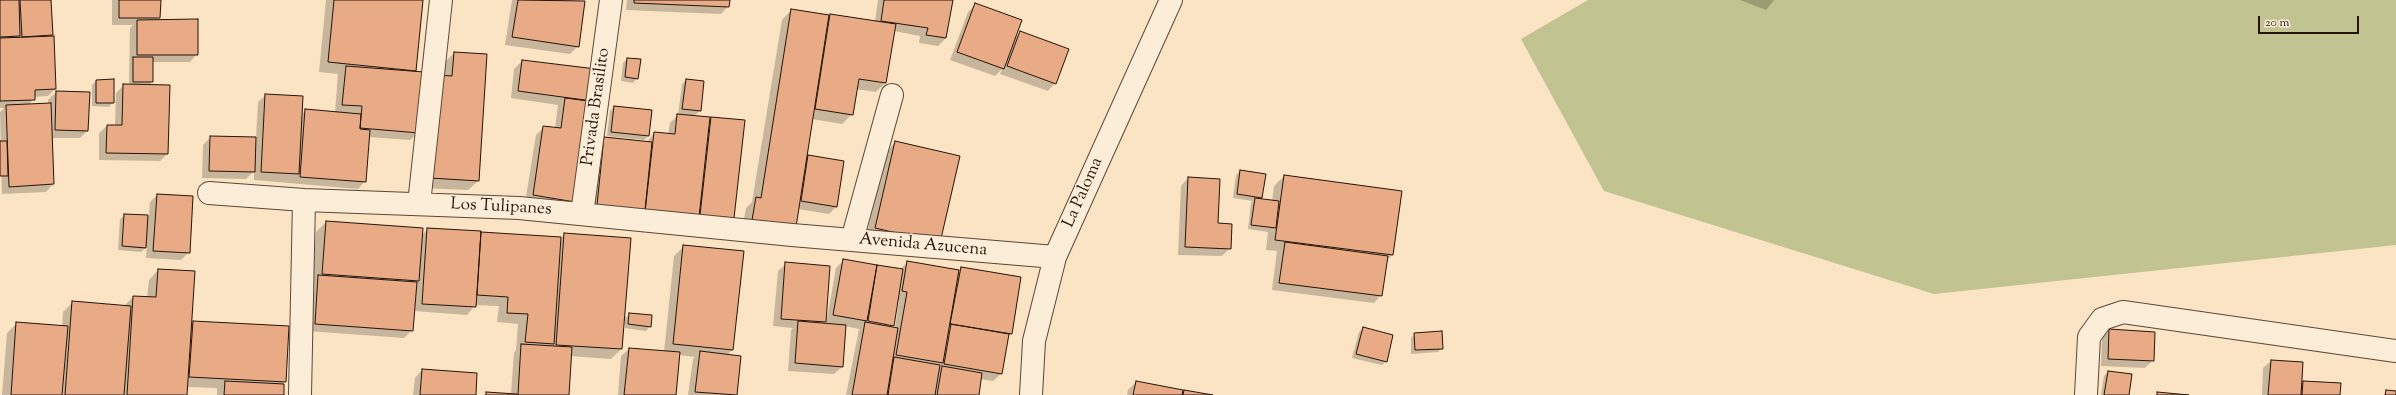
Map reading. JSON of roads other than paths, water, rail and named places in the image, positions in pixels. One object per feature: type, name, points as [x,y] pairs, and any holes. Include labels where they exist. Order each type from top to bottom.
[{"type":"street","points":[[419,204],[441,0]]},
{"type":"street","name":"Privada Brasilito","points":[[582,214],[611,0]]},
{"type":"street","name":"La Paloma","points":[[1031,395],[1034,341],[1055,256],[1171,0]]},
{"type":"street","points":[[852,240],[892,95]]},
{"type":"street","name":"Los Tulipanes","points":[[209,193],[304,200],[519,208],[792,235]]},
{"type":"street","points":[[300,395],[304,200]]},
{"type":"street","name":"Avenida Azucena","points":[[792,235],[1055,256]]},
{"type":"street","points":[[2086,395],[2089,337],[2102,319],[2123,312],[2396,351]]}]
